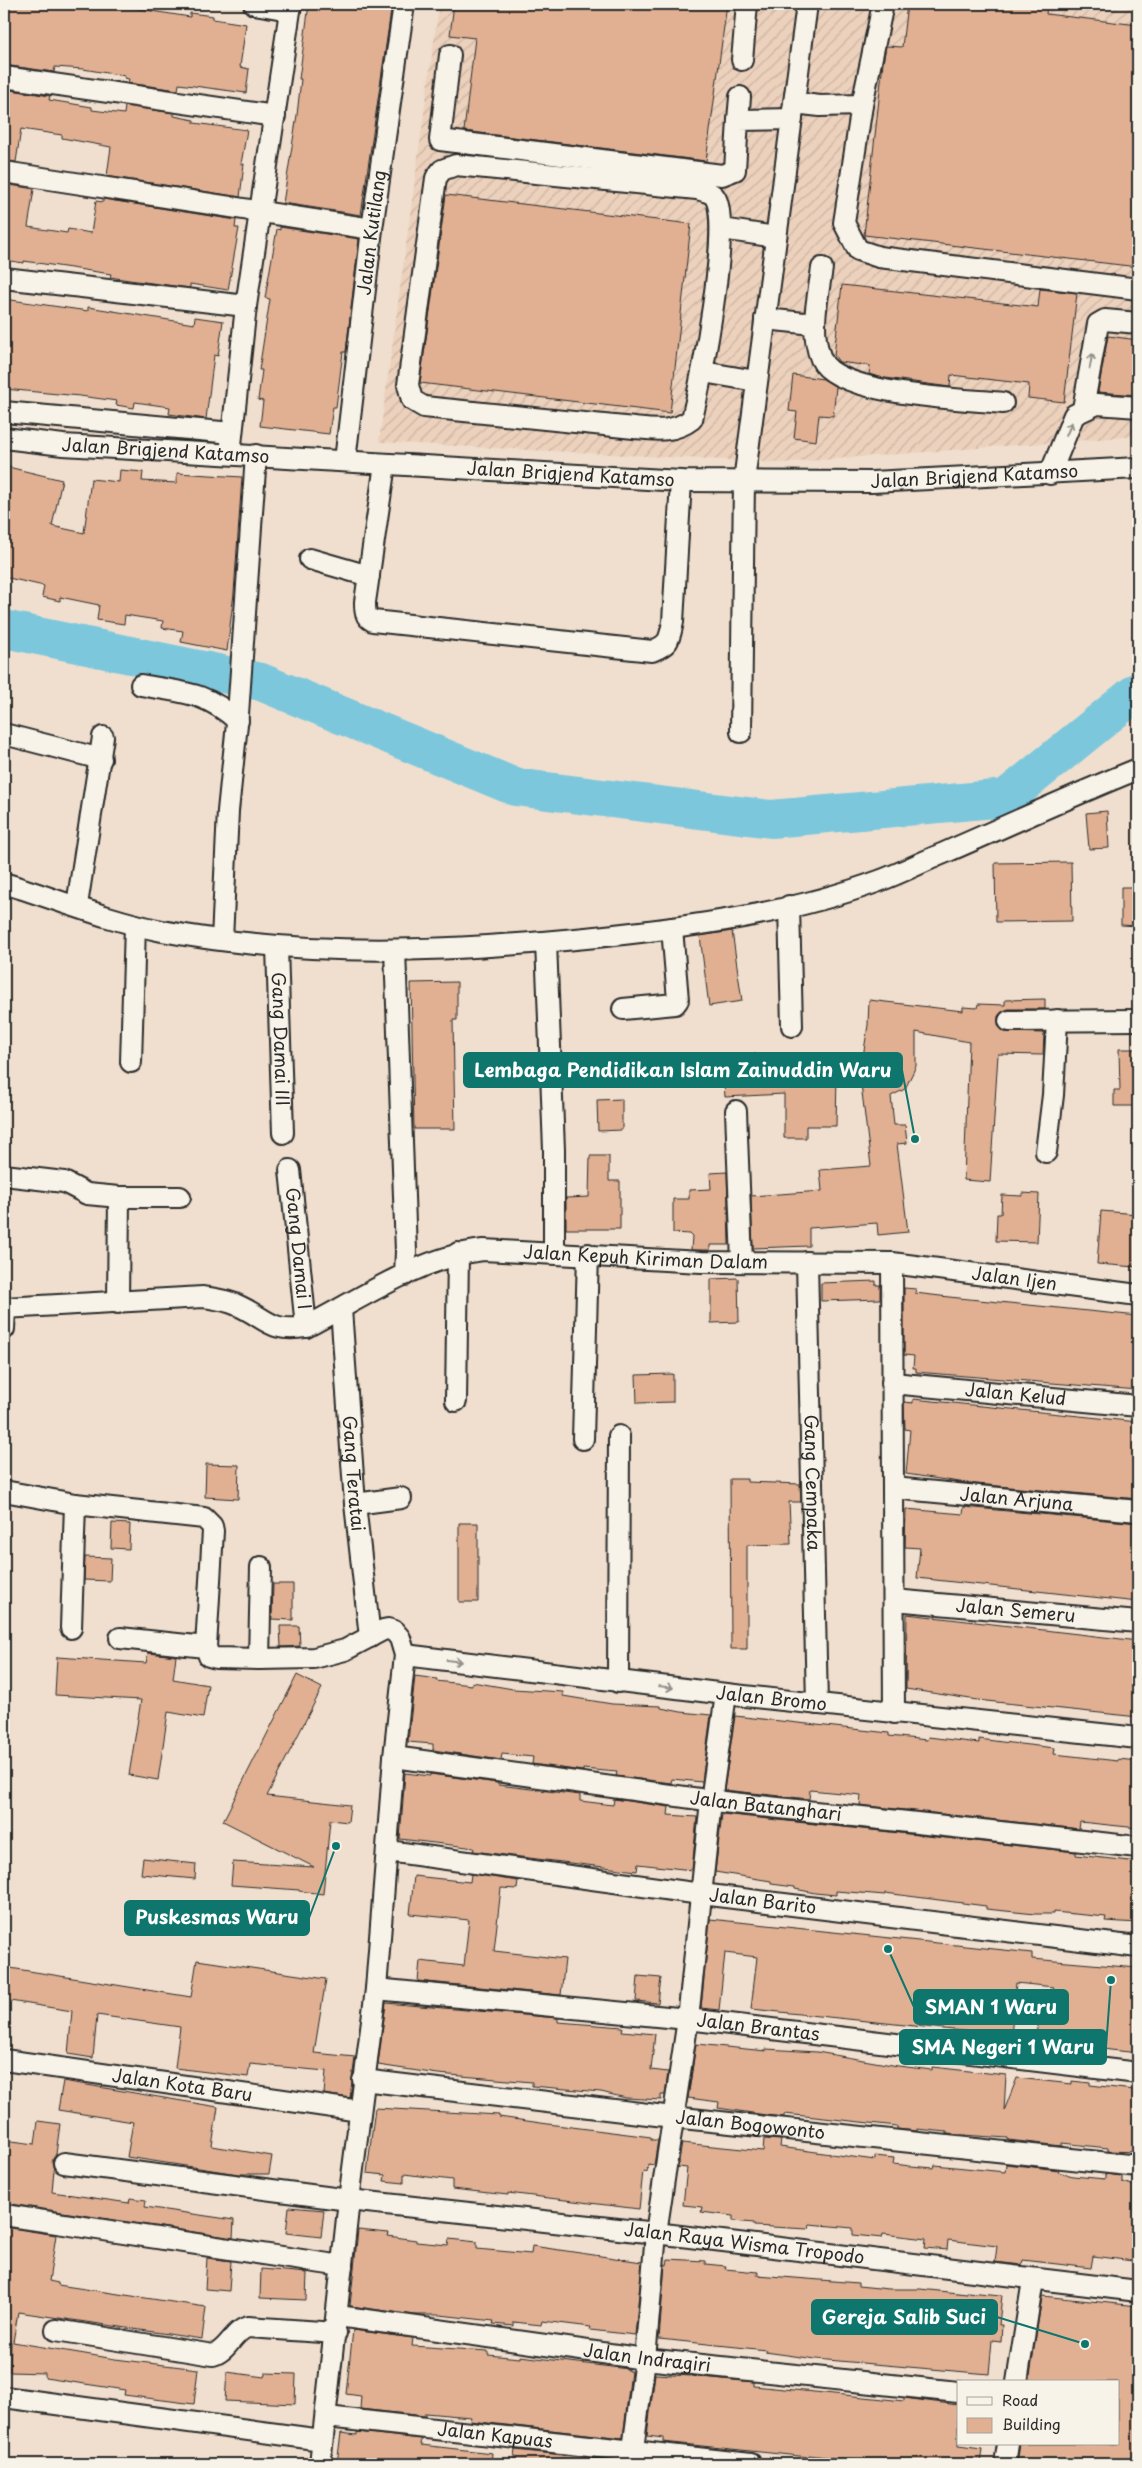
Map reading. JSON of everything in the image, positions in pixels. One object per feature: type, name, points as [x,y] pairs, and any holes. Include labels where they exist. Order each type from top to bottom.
[{"type":"street","points":[[230,454],[246,306],[291,7],[254,4]]},
{"type":"street","name":"Jalan Kutilang","points":[[345,461],[372,229],[404,4]]},
{"type":"street","points":[[742,60],[747,4]]},
{"type":"street","points":[[740,732],[744,481],[807,4]]},
{"type":"street","points":[[882,4],[862,105],[844,223],[858,250],[879,257],[1138,289]]},
{"type":"street","points":[[450,54],[440,140],[722,175],[729,174],[735,170],[740,97]]},
{"type":"street","points":[[4,77],[275,116]]},
{"type":"street","points":[[738,120],[820,106],[862,105]]},
{"type":"street","points":[[456,166],[697,189],[708,192],[716,198],[722,229],[703,372],[692,419],[682,427],[664,430],[424,407],[412,400],[408,385],[436,178],[442,170],[456,166]]},
{"type":"street","points":[[4,172],[372,229]]},
{"type":"street","points":[[722,229],[776,237]]},
{"type":"street","points":[[822,268],[814,324],[821,358],[825,366],[866,387],[890,392],[1004,403]]},
{"type":"street","points":[[4,278],[246,306]]},
{"type":"street","points":[[765,319],[814,324]]},
{"type":"street","points":[[1083,409],[1098,324],[1105,320],[1138,323]]},
{"type":"street","points":[[703,372],[756,381]]},
{"type":"street","points":[[1050,474],[1074,415],[1083,409],[1097,404],[1138,407]]},
{"type":"street","points":[[4,412],[232,433]]},
{"type":"street","points":[[148,450],[150,425]]},
{"type":"street","name":"Jalan Brigjend Katamso","points":[[4,438],[63,445],[681,481],[872,482],[1138,468]]},
{"type":"street","points":[[222,940],[228,811],[238,718],[256,455]]},
{"type":"street","points":[[385,464],[365,611],[373,621],[652,651],[665,646],[670,638],[673,622],[681,481]]},
{"type":"street","points":[[310,559],[369,576]]},
{"type":"street","points":[[141,685],[203,697],[238,718]]},
{"type":"street","points":[[4,734],[101,759]]},
{"type":"street","points":[[76,906],[103,737]]},
{"type":"street","points":[[4,883],[135,924],[222,940],[277,947],[326,950],[454,949],[546,942],[672,928],[789,906],[879,881],[1138,769]]},
{"type":"street","points":[[789,906],[792,1026]]},
{"type":"street","points":[[130,1062],[135,924]]},
{"type":"street","points":[[623,1009],[675,1004],[678,1000],[672,928]]},
{"type":"street","points":[[546,942],[554,1140],[554,1253]]},
{"type":"street","name":"Gang Damai III","points":[[277,947],[283,1133]]},
{"type":"street","points":[[395,950],[406,1251],[405,1275]]},
{"type":"street","points":[[1046,1152],[1053,1095],[1057,1020]]},
{"type":"street","points":[[1009,1021],[1138,1020]]},
{"type":"street","points":[[736,1111],[742,1262]]},
{"type":"street","name":"Gang Damai I","points":[[290,1170],[306,1327]]},
{"type":"street","points":[[4,1175],[64,1182],[87,1194],[119,1197],[180,1197]]},
{"type":"street","points":[[118,1303],[119,1197]]},
{"type":"street","name":"Jalan Kepuh Kiriman Dalam","points":[[306,1327],[405,1275],[458,1253],[483,1250],[588,1254],[701,1262],[892,1263]]},
{"type":"street","points":[[456,1401],[458,1253]]},
{"type":"street","points":[[583,1439],[588,1254]]},
{"type":"street","name":"Gang Cempaka","points":[[808,1262],[817,1704]]},
{"type":"street","points":[[892,1263],[894,1713]]},
{"type":"street","name":"Jalan Ijen","points":[[892,1263],[1138,1295]]},
{"type":"street","points":[[4,1329],[4,1308],[202,1297],[220,1299],[239,1306],[275,1327],[290,1329],[306,1327]]},
{"type":"street","name":"Gang Teratai","points":[[341,1309],[355,1504],[370,1637]]},
{"type":"street","name":"Jalan Kelud","points":[[892,1383],[1138,1406]]},
{"type":"street","points":[[618,1682],[619,1436]]},
{"type":"street","name":"Jalan Arjuna","points":[[893,1488],[1138,1511]]},
{"type":"street","points":[[4,1491],[75,1504],[204,1518],[209,1521],[212,1526],[213,1537],[206,1647],[209,1656],[216,1658],[259,1659],[314,1658],[329,1655],[383,1630],[394,1631],[400,1638],[405,1655],[394,1757],[376,1990],[363,2080],[327,2417],[322,2440],[320,2464]]},
{"type":"street","points":[[355,1504],[400,1498]]},
{"type":"street","points":[[71,1628],[75,1504]]},
{"type":"street","points":[[259,1659],[261,1567]]},
{"type":"street","name":"Jalan Semeru","points":[[894,1600],[1138,1622]]},
{"type":"street","points":[[120,1638],[206,1647]]},
{"type":"street","name":"Jalan Bromo","points":[[405,1655],[618,1682],[1138,1738]]},
{"type":"street","points":[[632,2457],[646,2359],[656,2233],[688,2019],[711,1801],[726,1694]]},
{"type":"street","name":"Jalan Batanghari","points":[[394,1757],[711,1801],[1138,1847]]},
{"type":"street","name":"Jalan Barito","points":[[388,1851],[701,1894],[1138,1947]]},
{"type":"street","name":"Jalan Brantas","points":[[376,1990],[688,2019],[1138,2073]]},
{"type":"street","name":"Jalan Kota Baru","points":[[4,2060],[360,2111]]},
{"type":"street","name":"Jalan Bogowonto","points":[[363,2080],[673,2117],[1138,2166]]},
{"type":"street","name":"Jalan Raya Wisma Tropodo","points":[[64,2163],[349,2200],[656,2233],[1033,2280],[1138,2291]]},
{"type":"street","points":[[4,2215],[342,2266]]},
{"type":"street","points":[[1017,2380],[1033,2280]]},
{"type":"street","name":"Jalan Indragiri","points":[[56,2330],[213,2355],[219,2352],[242,2328],[337,2325],[957,2392]]},
{"type":"street","points":[[4,2397],[322,2440]]},
{"type":"street","name":"Jalan Kapuas","points":[[327,2417],[632,2457],[751,2464]]},
{"type":"street","points":[[1005,2464],[1008,2446]]},
{"type":"shaded area","points":[[439,4],[1138,4],[1138,436],[781,463],[379,442]]},
{"type":"building","points":[[4,4],[107,4],[190,17],[190,13],[213,16],[213,19],[246,24],[240,67],[249,69],[246,93],[179,84],[178,90],[128,83],[129,79],[124,78],[125,76],[83,69],[55,67],[54,72],[4,65]]},
{"type":"building","points":[[309,4],[392,4],[361,215],[283,203],[297,115],[301,79],[299,79]]},
{"type":"building","points":[[454,4],[727,4],[706,161],[464,131],[475,38],[450,35]]},
{"type":"building","points":[[907,4],[1047,4],[1046,14],[1138,25],[1138,267],[864,235],[886,46],[902,47]]},
{"type":"building","points":[[4,89],[50,96],[49,100],[92,107],[92,110],[124,114],[125,106],[174,113],[174,116],[194,120],[194,123],[247,130],[241,164],[244,164],[240,197],[107,176],[111,147],[62,138],[62,135],[21,129],[16,162],[4,160]]},
{"type":"building","points":[[4,184],[34,189],[28,227],[67,233],[68,229],[91,233],[96,201],[103,202],[103,199],[236,220],[235,228],[239,228],[228,290],[190,284],[190,288],[129,280],[110,277],[111,274],[24,261],[24,263],[4,260]]},
{"type":"building","points":[[446,195],[691,224],[670,413],[420,383]]},
{"type":"building","points":[[280,227],[359,239],[346,352],[343,352],[336,407],[333,407],[329,434],[260,426],[263,401],[258,400],[262,370],[259,370],[270,299],[265,298],[277,229],[280,230]]},
{"type":"building","points":[[842,285],[1038,307],[1040,289],[1077,293],[1064,402],[1028,398],[1029,384],[951,375],[950,387],[879,377],[869,374],[870,366],[839,362],[834,355]]},
{"type":"building","points":[[4,299],[88,311],[88,307],[194,324],[195,317],[223,321],[218,356],[214,355],[206,419],[169,414],[170,407],[135,402],[134,408],[116,405],[117,401],[4,389]]},
{"type":"building","points":[[1108,336],[1138,340],[1138,395],[1098,392]]},
{"type":"building","points":[[793,375],[823,379],[836,387],[833,416],[819,415],[816,441],[794,438],[797,412],[789,411]]},
{"type":"building","points":[[4,466],[62,480],[52,526],[84,533],[91,479],[119,482],[120,470],[143,472],[142,481],[177,483],[177,473],[242,477],[234,593],[227,651],[181,642],[183,631],[162,628],[163,621],[125,615],[124,624],[97,620],[99,605],[60,597],[60,601],[42,597],[44,586],[4,577],[4,552],[7,536],[4,535]]},
{"type":"building","points":[[1107,811],[1109,848],[1089,849],[1086,813]]},
{"type":"building","points":[[1071,862],[1072,921],[996,922],[995,863]]},
{"type":"building","points":[[1121,887],[1138,887],[1138,926],[1121,925]]},
{"type":"building","points":[[732,931],[742,1001],[709,1006],[700,936]]},
{"type":"building","points":[[457,982],[457,1020],[453,1020],[455,1129],[414,1129],[411,983]]},
{"type":"building","points":[[1045,999],[1045,1009],[1008,1009],[998,1016],[999,1027],[1004,1032],[1044,1033],[1043,1055],[998,1054],[990,1182],[964,1180],[969,1042],[916,1032],[916,1066],[905,1089],[891,1096],[894,1125],[905,1125],[907,1143],[897,1144],[908,1232],[878,1235],[877,1223],[809,1228],[809,1246],[753,1248],[751,1196],[822,1191],[820,1170],[871,1166],[860,1076],[868,1025],[869,1000],[963,1011],[963,1007],[977,1008],[978,1004],[1005,1005],[1005,1000]]},
{"type":"building","points":[[1119,1049],[1138,1049],[1138,1106],[1114,1106],[1114,1090],[1120,1090]]},
{"type":"building","points":[[756,1054],[757,1072],[837,1072],[836,1126],[806,1126],[806,1138],[784,1138],[784,1094],[725,1097],[722,1056]]},
{"type":"building","points":[[622,1099],[622,1130],[598,1131],[597,1100]]},
{"type":"building","points":[[590,1156],[609,1156],[609,1181],[620,1181],[620,1229],[566,1229],[566,1198],[589,1197]]},
{"type":"building","points":[[727,1172],[729,1245],[710,1245],[710,1250],[691,1250],[692,1236],[690,1234],[673,1233],[673,1199],[689,1199],[689,1190],[711,1189],[710,1173]]},
{"type":"building","points":[[1022,1193],[1039,1194],[1037,1242],[996,1241],[997,1214],[1001,1214],[1002,1195],[1022,1196]]},
{"type":"building","points":[[1101,1211],[1138,1214],[1136,1267],[1097,1264]]},
{"type":"building","points":[[738,1278],[739,1322],[711,1323],[711,1279]]},
{"type":"building","points":[[876,1281],[876,1285],[880,1285],[880,1299],[821,1301],[821,1283]]},
{"type":"building","points":[[904,1288],[916,1289],[915,1293],[1138,1316],[1138,1390],[916,1372],[916,1368],[913,1368],[914,1356],[904,1355]]},
{"type":"building","points":[[673,1374],[673,1402],[637,1403],[636,1375]]},
{"type":"building","points":[[913,1399],[1138,1422],[1138,1499],[966,1483],[906,1474],[910,1430],[905,1429],[904,1402],[913,1403]]},
{"type":"building","points":[[206,1464],[239,1465],[238,1499],[205,1497]]},
{"type":"building","points":[[730,1479],[747,1479],[747,1482],[800,1484],[801,1502],[789,1502],[791,1544],[747,1545],[747,1649],[731,1649]]},
{"type":"building","points":[[964,1507],[1138,1523],[1138,1602],[917,1578],[920,1548],[905,1547],[906,1509],[963,1514]]},
{"type":"building","points":[[112,1523],[130,1524],[129,1549],[111,1548]]},
{"type":"building","points":[[459,1523],[478,1523],[478,1602],[459,1602]]},
{"type":"building","points":[[85,1557],[111,1558],[110,1581],[84,1580]]},
{"type":"building","points":[[273,1584],[293,1584],[293,1620],[272,1619]]},
{"type":"building","points":[[907,1614],[1138,1641],[1138,1717],[977,1700],[906,1689]]},
{"type":"building","points":[[280,1626],[299,1626],[300,1646],[281,1647]]},
{"type":"building","points":[[148,1653],[176,1656],[173,1679],[208,1685],[203,1718],[168,1712],[158,1780],[129,1775],[141,1700],[55,1695],[57,1657],[146,1663]]},
{"type":"building","points":[[297,1675],[322,1688],[267,1796],[350,1805],[348,1822],[330,1820],[323,1894],[299,1890],[231,1885],[233,1862],[314,1867],[223,1821]]},
{"type":"building","points":[[415,1676],[437,1679],[436,1681],[472,1685],[472,1682],[513,1689],[563,1692],[563,1696],[612,1704],[661,1706],[661,1708],[681,1712],[711,1715],[702,1782],[672,1779],[671,1783],[616,1776],[617,1772],[583,1769],[583,1771],[532,1764],[533,1757],[502,1754],[501,1760],[433,1750],[433,1744],[408,1742]]},
{"type":"building","points":[[735,1716],[889,1733],[889,1736],[927,1740],[928,1737],[979,1743],[979,1739],[1055,1748],[1054,1754],[1118,1761],[1118,1759],[1138,1761],[1138,1828],[1080,1822],[1079,1829],[860,1805],[861,1795],[810,1790],[809,1799],[724,1790]]},
{"type":"building","points":[[405,1773],[430,1776],[430,1774],[580,1795],[580,1801],[613,1805],[614,1799],[669,1807],[668,1815],[697,1817],[692,1870],[638,1864],[637,1871],[473,1851],[474,1848],[400,1839]]},
{"type":"building","points":[[722,1814],[1076,1852],[1076,1855],[1138,1862],[1138,1923],[1105,1921],[1106,1917],[1054,1912],[1054,1914],[1035,1914],[986,1909],[986,1906],[885,1893],[885,1895],[836,1891],[836,1895],[815,1893],[795,1889],[795,1887],[771,1884],[771,1881],[715,1872]]},
{"type":"building","points":[[143,1858],[196,1864],[195,1879],[141,1874]]},
{"type":"building","points":[[471,1874],[518,1881],[517,1889],[501,1888],[494,1951],[565,1959],[561,1995],[418,1981],[420,1961],[464,1966],[469,1920],[410,1914],[414,1876],[470,1882]]},
{"type":"building","points":[[710,1919],[1032,1953],[1032,1959],[1138,1968],[1138,2053],[1084,2047],[1082,2054],[1077,2054],[1034,2036],[1054,1987],[1016,1983],[1011,2036],[751,2009],[757,1957],[725,1953],[719,2010],[701,2008]]},
{"type":"building","points":[[197,1960],[326,1979],[314,2053],[355,2057],[350,2098],[324,2094],[326,2071],[250,2064],[248,2077],[175,2068],[180,2027],[97,2015],[93,2058],[68,2054],[72,2011],[4,2000],[4,1967],[191,1997]]},
{"type":"building","points":[[638,1976],[661,1978],[658,2003],[636,2001]]},
{"type":"building","points":[[386,2003],[558,2018],[558,2022],[623,2027],[622,2031],[655,2034],[651,2070],[668,2072],[665,2095],[661,2095],[661,2100],[626,2098],[601,2092],[532,2086],[532,2082],[438,2074],[378,2065]]},
{"type":"building","points":[[696,2044],[766,2051],[766,2049],[817,2052],[898,2066],[932,2070],[932,2067],[1006,2075],[1004,2111],[1017,2078],[1072,2084],[1072,2081],[1134,2090],[1134,2092],[1138,2092],[1138,2152],[1108,2151],[1108,2148],[1062,2143],[1062,2146],[1008,2140],[1008,2138],[947,2134],[947,2132],[917,2129],[917,2131],[897,2129],[897,2126],[784,2114],[784,2117],[718,2108],[719,2102],[688,2098]]},
{"type":"building","points":[[63,2081],[218,2107],[212,2146],[272,2156],[269,2174],[238,2174],[127,2157],[133,2122],[58,2110]]},
{"type":"building","points":[[375,2108],[499,2115],[499,2117],[651,2137],[651,2140],[658,2140],[654,2165],[648,2164],[647,2172],[643,2171],[639,2209],[508,2193],[508,2195],[452,2189],[452,2180],[404,2174],[404,2183],[384,2181],[385,2175],[367,2173]]},
{"type":"building","points":[[38,2121],[60,2124],[56,2154],[52,2162],[54,2170],[52,2192],[129,2203],[130,2198],[146,2200],[145,2207],[234,2220],[233,2238],[4,2203],[4,2140],[35,2144]]},
{"type":"building","points":[[764,2139],[781,2140],[780,2147],[875,2160],[875,2156],[894,2158],[893,2164],[911,2166],[934,2168],[935,2165],[1005,2172],[1006,2164],[1059,2170],[1058,2172],[1073,2176],[1105,2179],[1105,2174],[1122,2176],[1122,2182],[1138,2187],[1138,2215],[1133,2261],[1093,2256],[1091,2268],[1023,2260],[1022,2265],[995,2262],[997,2246],[948,2240],[947,2250],[925,2248],[926,2239],[883,2234],[882,2238],[853,2235],[853,2228],[809,2224],[808,2229],[754,2226],[754,2223],[733,2221],[733,2216],[701,2212],[702,2207],[683,2205],[687,2168],[678,2167],[682,2143],[763,2151]]},
{"type":"building","points":[[289,2207],[324,2210],[321,2237],[286,2233]]},
{"type":"building","points":[[4,2227],[56,2235],[49,2281],[58,2283],[58,2285],[206,2307],[202,2339],[18,2312],[13,2342],[115,2359],[198,2369],[194,2404],[124,2395],[125,2390],[45,2378],[45,2373],[10,2372],[11,2342],[4,2341]]},
{"type":"building","points":[[358,2230],[389,2233],[388,2236],[416,2240],[416,2242],[448,2245],[449,2239],[477,2242],[477,2249],[531,2254],[532,2246],[642,2262],[635,2335],[590,2330],[591,2327],[542,2321],[541,2325],[514,2322],[514,2326],[493,2324],[494,2321],[440,2315],[415,2315],[350,2306]]},
{"type":"building","points":[[207,2258],[231,2261],[229,2291],[205,2289]]},
{"type":"building","points":[[668,2259],[705,2261],[705,2264],[726,2266],[725,2269],[758,2272],[757,2275],[858,2283],[858,2286],[1002,2295],[999,2325],[1002,2325],[1001,2341],[992,2340],[989,2374],[816,2359],[765,2352],[766,2350],[659,2339],[665,2264],[667,2265]]},
{"type":"building","points":[[261,2269],[307,2273],[306,2300],[260,2298]]},
{"type":"building","points":[[1042,2296],[1138,2306],[1138,2464],[1017,2464],[1020,2446],[1120,2446],[1120,2380],[1029,2380]]},
{"type":"building","points":[[353,2330],[413,2338],[412,2346],[488,2351],[488,2355],[520,2358],[520,2356],[628,2369],[628,2371],[631,2371],[623,2438],[470,2421],[471,2417],[425,2413],[425,2416],[360,2409],[361,2396],[346,2394]]},
{"type":"building","points":[[227,2372],[264,2377],[265,2373],[296,2374],[295,2404],[225,2401]]},
{"type":"building","points":[[655,2374],[754,2382],[754,2386],[904,2401],[904,2398],[957,2405],[957,2446],[982,2449],[980,2464],[885,2464],[663,2442],[663,2438],[647,2436]]},
{"type":"building","points":[[357,2432],[422,2439],[421,2445],[492,2453],[491,2464],[337,2464],[341,2433],[357,2435]]},
{"type":"building","points":[[515,2450],[619,2461],[619,2464],[513,2464]]},
{"type":"waterway","points":[[4,629],[261,682],[515,787],[771,819],[1006,798],[1138,691]]},
{"type":"place","name":"Lembaga Pendidikan Islam Zainuddin Waru","points":[[915,1139]]},
{"type":"place","name":"Puskesmas Waru","points":[[336,1846]]},
{"type":"place","name":"SMAN 1 Waru","points":[[888,1949]]},
{"type":"place","name":"SMA Negeri 1 Waru","points":[[1111,1980]]},
{"type":"place","name":"Gereja Salib Suci","points":[[1085,2344]]}]
